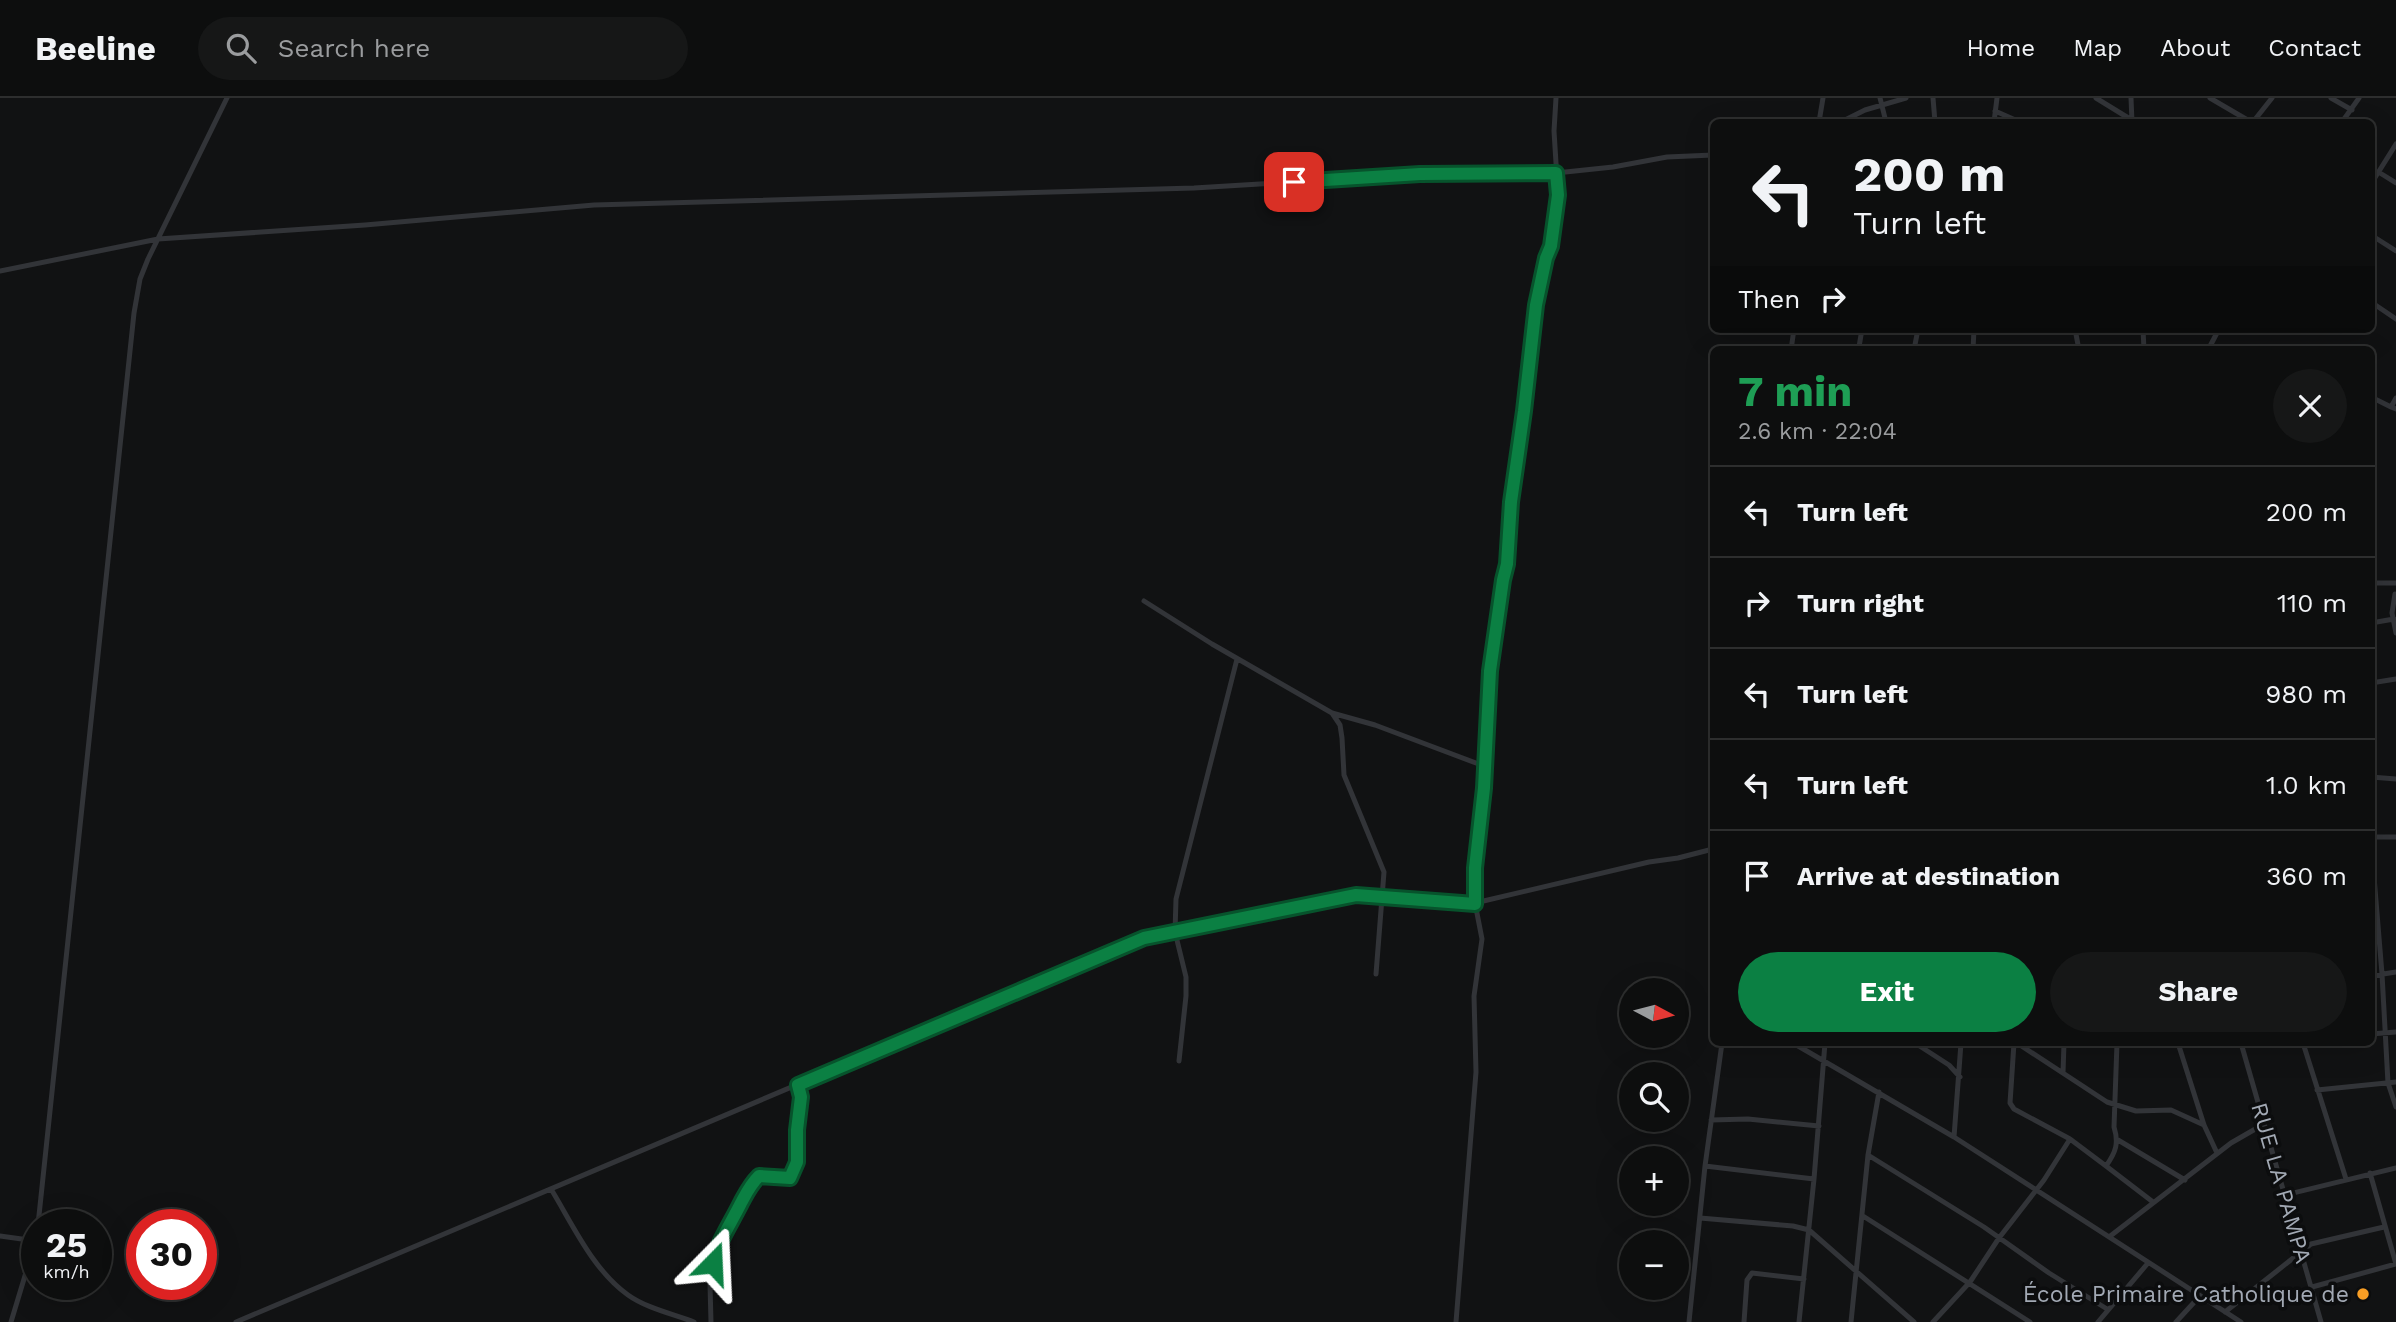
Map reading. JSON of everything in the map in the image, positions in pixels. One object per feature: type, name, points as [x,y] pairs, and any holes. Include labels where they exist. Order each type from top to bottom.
[{"type":"street","points":[[40,1209],[134,313],[140,279],[227,98]]},
{"type":"street","points":[[1456,1322],[1475,1083],[1474,996],[1482,939],[1475,904],[1475,868],[1483,805],[1490,671],[1507,564],[1511,502],[1536,305],[1551,246],[1558,195],[1556,98]]},
{"type":"street","points":[[1820,119],[1823,98]]},
{"type":"street","points":[[1880,98],[1885,119]]},
{"type":"street","points":[[1847,119],[1865,110],[1906,98]]},
{"type":"street","points":[[1933,98],[1935,119]]},
{"type":"street","points":[[1994,119],[1997,98]]},
{"type":"street","points":[[2096,98],[2128,119]]},
{"type":"street","points":[[2131,98],[2133,119]]},
{"type":"street","points":[[2210,98],[2247,119]]},
{"type":"street","points":[[2254,119],[2272,98]]},
{"type":"street","points":[[2331,98],[2352,110]]},
{"type":"street","points":[[2344,119],[2359,98]]},
{"type":"street","points":[[1995,111],[2013,119]]},
{"type":"street","points":[[2375,179],[2396,144]]},
{"type":"street","points":[[0,271],[158,239],[365,225],[594,205],[1194,188],[1420,174],[1556,173],[1613,167],[1667,156],[1710,155]]},
{"type":"street","points":[[2380,173],[2396,183]]},
{"type":"street","points":[[2375,238],[2396,251]]},
{"type":"street","points":[[2375,305],[2396,319]]},
{"type":"street","points":[[2375,399],[2394,408],[2396,398]]},
{"type":"street","points":[[2375,583],[2396,583]]},
{"type":"street","points":[[2395,594],[2392,604],[2396,634]]},
{"type":"street","points":[[1144,601],[1237,659],[1332,713],[1376,725],[1485,766]]},
{"type":"street","points":[[2375,622],[2394,619]]},
{"type":"street","points":[[1178,1061],[1186,977],[1175,932],[1177,900],[1237,659]]},
{"type":"street","points":[[2375,682],[2396,679]]},
{"type":"street","points":[[1332,713],[1340,725],[1344,775],[1384,872],[1376,974]]},
{"type":"street","points":[[2375,777],[2396,779]]},
{"type":"street","points":[[2375,839],[2396,837]]},
{"type":"street","points":[[236,1322],[1144,938],[1356,895],[1475,904],[1710,850]]},
{"type":"street","points":[[2375,928],[2382,974],[2388,1083],[2396,1107]]},
{"type":"street","points":[[2375,975],[2396,972]]},
{"type":"street","points":[[2375,1034],[2396,1031]]},
{"type":"street","points":[[1689,1322],[1705,1166],[1723,1046]]},
{"type":"street","points":[[1799,1046],[1954,1137],[2241,1322]]},
{"type":"street","points":[[1799,1322],[1825,1046]]},
{"type":"street","points":[[1920,1046],[1949,1065],[1960,1077]]},
{"type":"street","points":[[1954,1137],[1961,1046]]},
{"type":"street","points":[[2016,1046],[2010,1103],[2014,1109],[2070,1139],[2154,1202]]},
{"type":"street","points":[[2021,1046],[2107,1102],[2136,1111],[2171,1110],[2204,1125]]},
{"type":"street","points":[[2063,1073],[2064,1046]]},
{"type":"street","points":[[2106,1166],[2113,1156],[2118,1140],[2115,1127],[2118,1046]]},
{"type":"street","points":[[2179,1046],[2204,1125],[2217,1153]]},
{"type":"street","name":"RUE LA PAMPA","points":[[2242,1046],[2321,1322]]},
{"type":"street","points":[[2304,1046],[2346,1179]]},
{"type":"street","points":[[2317,1090],[2396,1082]]},
{"type":"street","points":[[711,1322],[713,1263],[719,1242],[742,1203],[749,1185],[759,1176],[790,1178],[797,1162],[801,1097],[798,1085]]},
{"type":"street","points":[[1851,1322],[1868,1156],[1879,1092]]},
{"type":"street","points":[[1711,1120],[1748,1119],[1819,1126]]},
{"type":"street","points":[[2109,1237],[2217,1153],[2264,1124]]},
{"type":"street","points":[[1933,1322],[1969,1282],[2036,1191],[2070,1139]]},
{"type":"street","points":[[2118,1140],[2185,1180]]},
{"type":"street","points":[[1868,1156],[2107,1309]]},
{"type":"street","points":[[1705,1166],[1814,1179]]},
{"type":"street","points":[[2285,1195],[2396,1168]]},
{"type":"street","points":[[2312,1287],[2396,1264],[2370,1173]]},
{"type":"street","points":[[551,1189],[589,1253],[616,1285],[630,1297],[694,1322]]},
{"type":"street","points":[[1863,1216],[2030,1322]]},
{"type":"street","points":[[1700,1218],[1793,1226],[1809,1230],[1914,1322]]},
{"type":"street","points":[[2225,1312],[2311,1244],[2384,1227]]},
{"type":"street","points":[[0,1236],[21,1239]]},
{"type":"street","points":[[2098,1322],[2148,1263]]},
{"type":"street","points":[[1744,1322],[1747,1280],[1752,1273],[1804,1279]]},
{"type":"street","points":[[11,1322],[21,1290]]},
{"type":"street","points":[[2176,1322],[2199,1297]]},
{"type":"place","name":"École Primaire Catholique de","points":[[2363,1294]]},
{"type":"route","points":[[713,1263],[719,1242],[742,1203],[749,1185],[759,1176],[790,1178],[797,1162],[801,1097],[798,1085],[1144,938],[1356,895],[1475,904],[1475,868],[1484,788],[1490,671],[1507,564],[1511,502],[1536,305],[1551,246],[1558,195],[1556,173],[1420,174],[1294,182]]}]
